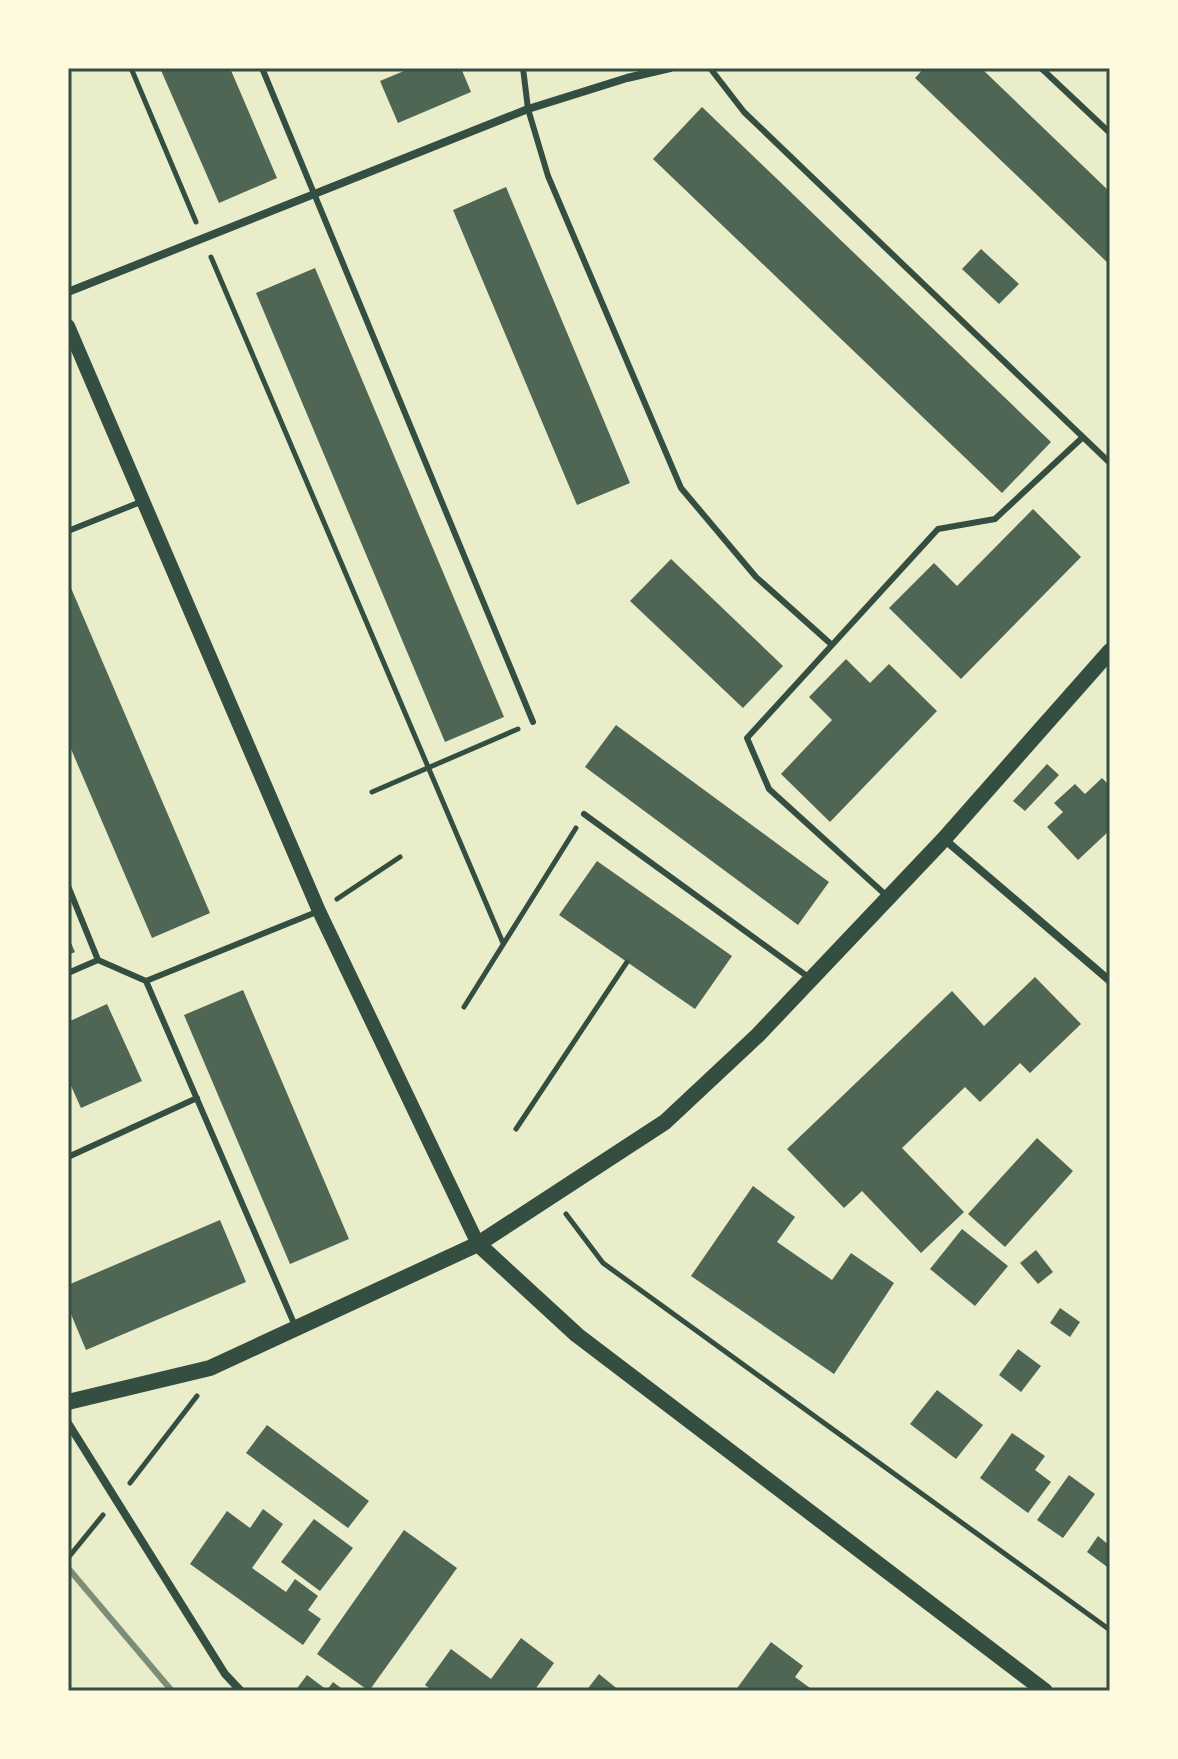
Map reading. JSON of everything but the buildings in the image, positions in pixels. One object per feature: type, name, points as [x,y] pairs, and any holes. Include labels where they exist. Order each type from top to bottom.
[{"type":"main road","points":[[68,1402],[210,1368],[478,1244],[665,1122],[758,1035],[944,839],[1110,651]]},
{"type":"main road","points":[[478,1244],[577,1335],[1045,1691]]},
{"type":"street","points":[[68,292],[528,109],[670,68]]},
{"type":"street","points":[[68,326],[319,911],[478,1244]]},
{"type":"street","points":[[944,839],[1110,981]]},
{"type":"street","points":[[68,1423],[225,1674],[241,1691]]},
{"type":"lane","points":[[262,68],[533,722]]},
{"type":"lane","points":[[523,68],[528,109],[548,176],[681,488],[756,577],[832,645]]},
{"type":"lane","points":[[710,68],[744,112],[1110,463]]},
{"type":"lane","points":[[1041,68],[1110,133]]},
{"type":"lane","points":[[888,898],[769,789],[747,738],[938,529],[995,519],[1083,437]]},
{"type":"lane","points":[[68,531],[143,501]]},
{"type":"lane","points":[[584,814],[811,979]]},
{"type":"lane","points":[[68,886],[98,960],[146,981],[296,1328]]},
{"type":"lane","points":[[146,981],[319,911]]},
{"type":"lane","points":[[68,973],[98,960]]},
{"type":"lane","points":[[68,1157],[197,1098]]},
{"type":"path","points":[[131,68],[503,943]]},
{"type":"path","points":[[372,792],[533,722]]},
{"type":"path","points":[[464,1007],[584,814]]},
{"type":"path","points":[[338,899],[400,857]]},
{"type":"path","points":[[516,1129],[627,962]]},
{"type":"path","points":[[552,1195],[603,1263],[1110,1630]]},
{"type":"path","points":[[137,1474],[197,1397]]},
{"type":"railway","points":[[68,1568],[172,1691]]}]
